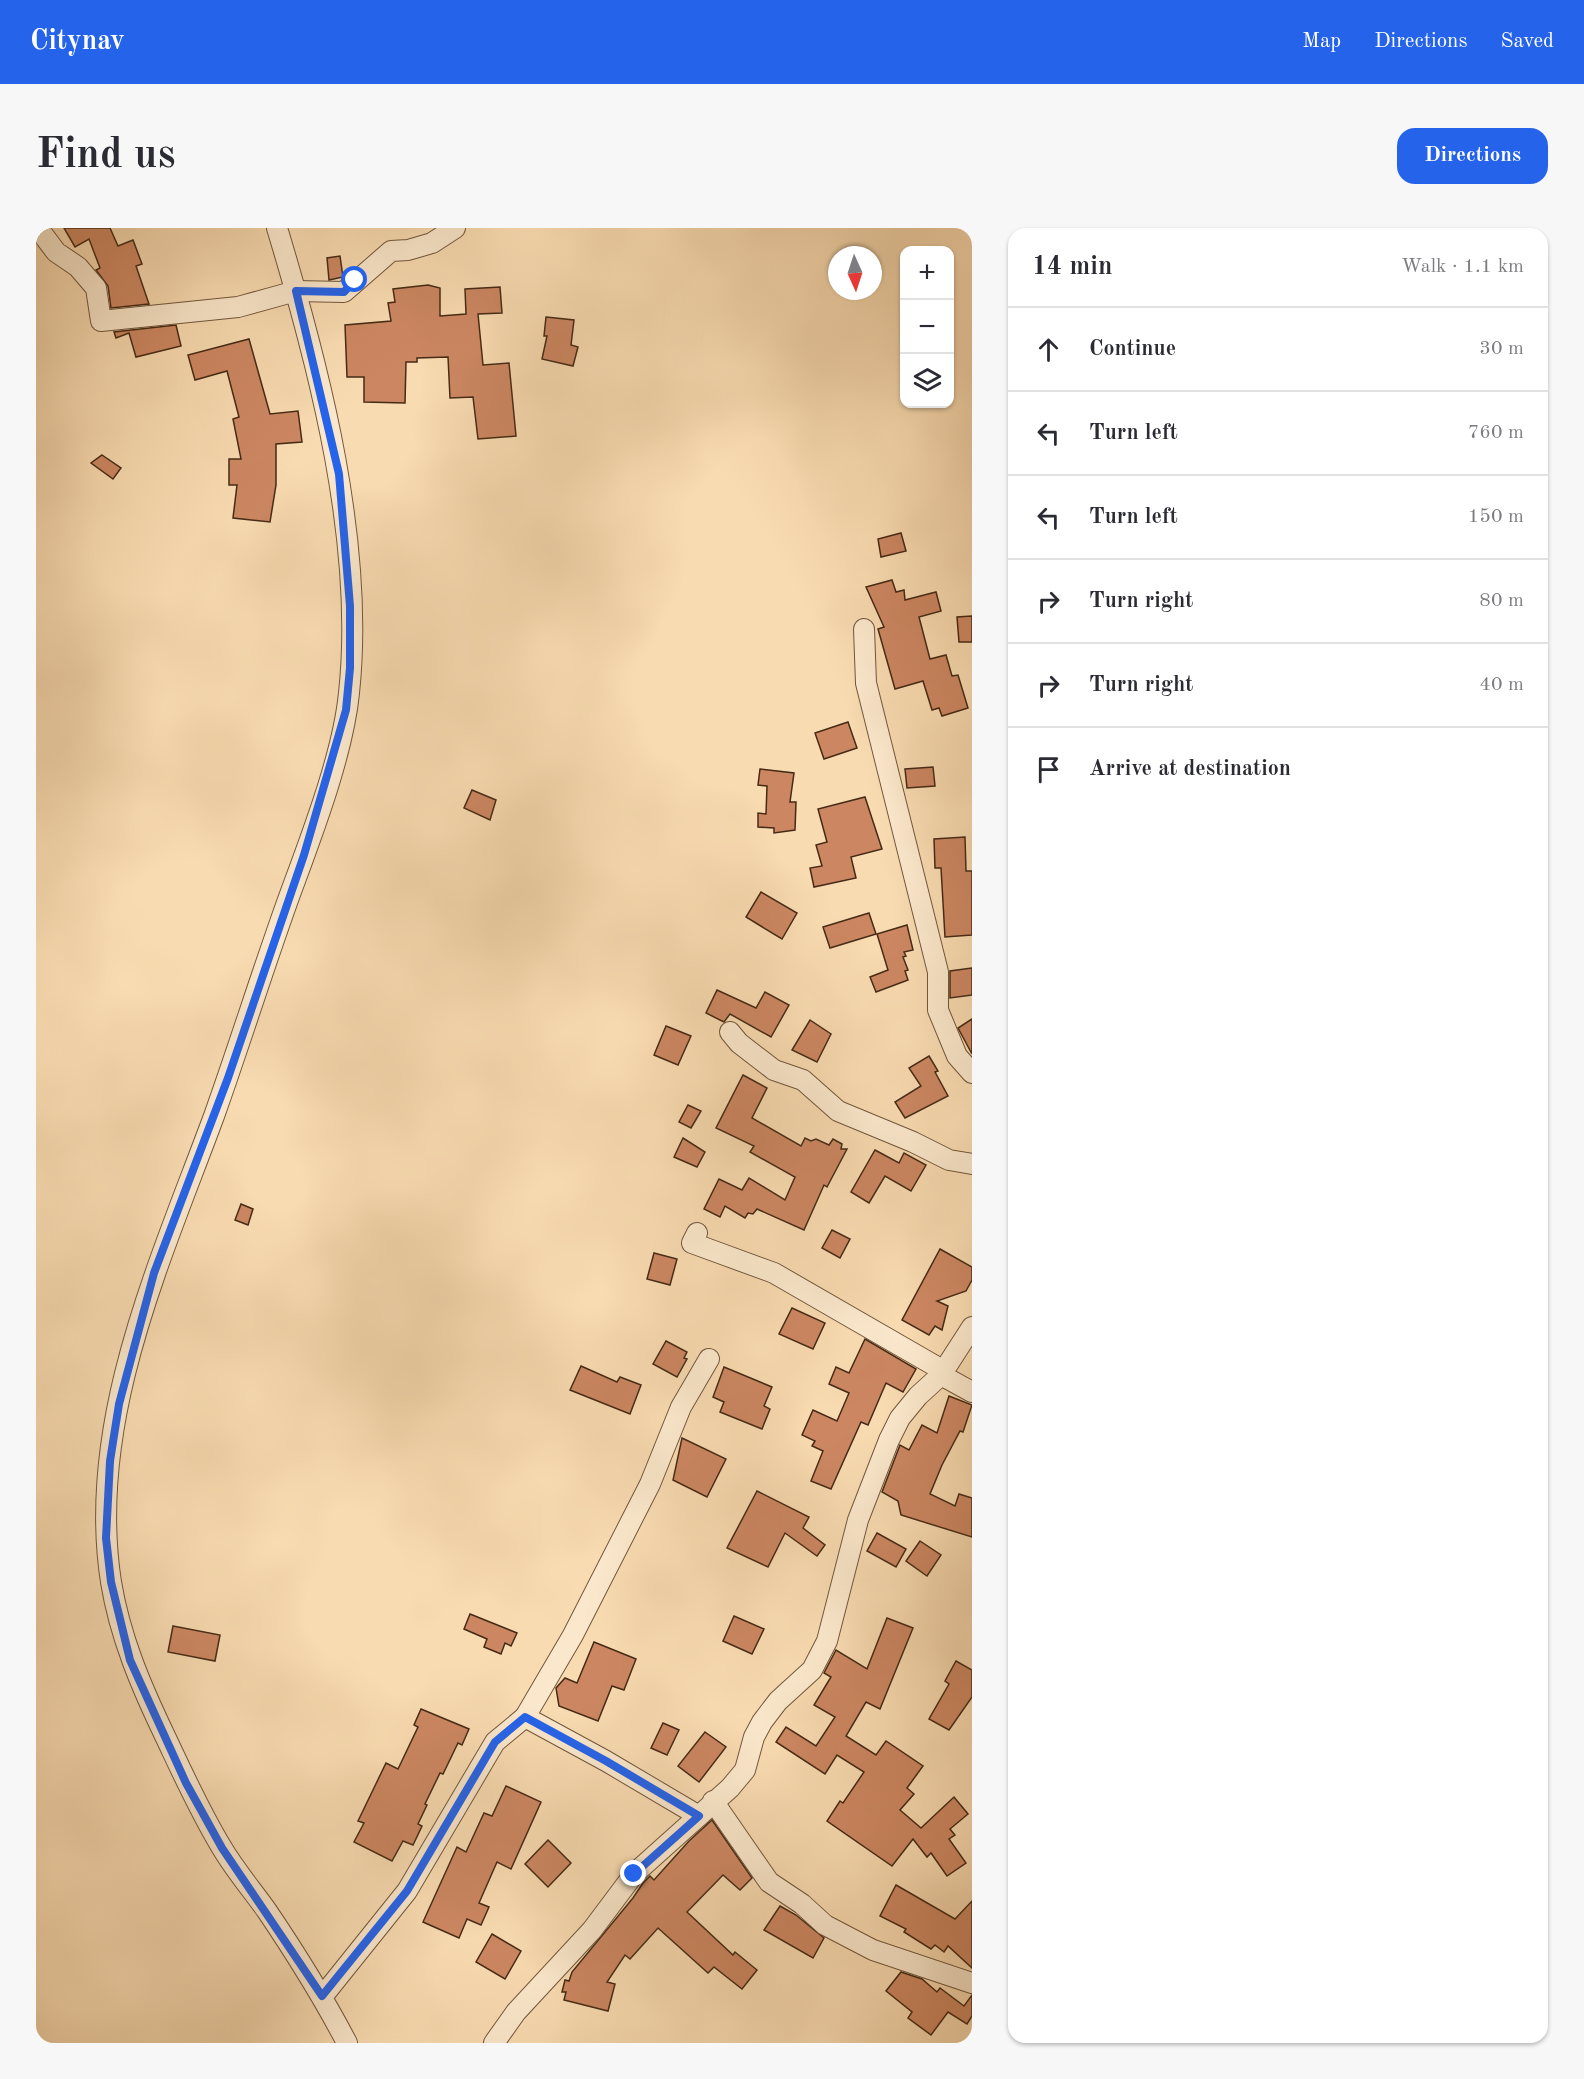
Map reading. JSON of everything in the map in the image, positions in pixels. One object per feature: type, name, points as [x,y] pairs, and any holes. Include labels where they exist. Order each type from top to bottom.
[{"type":"street","points":[[38,228],[56,252],[78,267],[96,288],[101,321],[238,307],[296,291],[344,292],[391,251],[408,250],[432,243],[455,228]]},
{"type":"street","points":[[277,228],[296,291],[339,474],[350,606],[350,668],[346,710],[304,855],[228,1078],[154,1273],[119,1404],[110,1461],[106,1538],[115,1600],[130,1660],[186,1783],[222,1848],[322,1996],[347,2043]]},
{"type":"street","points":[[864,629],[866,684],[938,972],[938,1010],[957,1056],[972,1073]]},
{"type":"street","points":[[730,1032],[739,1043],[774,1070],[803,1080],[838,1111],[913,1142],[949,1160],[972,1164]]},
{"type":"street","points":[[697,1233],[692,1243],[774,1273],[972,1392]]},
{"type":"street","points":[[494,2043],[516,2012],[592,1930],[634,1874],[699,1816],[712,1801],[730,1788],[745,1770],[754,1737],[762,1722],[778,1701],[812,1670],[827,1641],[858,1520],[879,1460],[900,1418],[918,1396],[943,1373],[972,1327]]},
{"type":"street","points":[[322,1996],[407,1891],[495,1742],[525,1717],[573,1635],[650,1484],[681,1407],[709,1359]]},
{"type":"street","points":[[525,1717],[606,1761],[699,1816]]},
{"type":"street","points":[[712,1801],[769,1882],[802,1904],[825,1925],[873,1950],[972,1983]]},
{"type":"building","points":[[64,228],[110,228],[118,246],[133,240],[142,264],[136,266],[149,304],[111,308],[108,286],[96,270],[100,268],[89,239],[75,247]]},
{"type":"building","points":[[340,256],[343,277],[329,280],[327,258]]},
{"type":"building","points":[[428,285],[440,288],[440,316],[466,314],[465,289],[500,287],[502,313],[478,314],[483,365],[509,363],[516,436],[478,439],[473,397],[450,398],[448,357],[417,358],[417,362],[406,362],[405,403],[364,402],[364,377],[347,377],[345,325],[391,321],[388,303],[395,302],[393,289]]},
{"type":"building","points":[[546,317],[574,320],[571,345],[578,347],[573,366],[542,359],[547,336],[544,336]]},
{"type":"building","points":[[176,325],[181,346],[136,357],[129,333],[116,338],[114,332]]},
{"type":"building","points":[[249,339],[270,414],[298,411],[302,442],[276,444],[276,485],[270,522],[233,518],[237,485],[229,485],[229,459],[241,459],[233,419],[239,417],[227,371],[195,380],[188,355]]},
{"type":"building","points":[[102,455],[121,468],[113,479],[91,463]]},
{"type":"building","points":[[901,533],[906,551],[881,557],[878,539]]},
{"type":"building","points":[[892,580],[896,592],[904,590],[905,600],[936,592],[941,611],[919,617],[930,659],[946,655],[952,676],[958,675],[968,708],[942,716],[939,708],[932,710],[923,681],[895,689],[878,629],[884,627],[866,587]]},
{"type":"building","points":[[972,616],[972,642],[959,642],[957,617]]},
{"type":"building","points":[[848,722],[857,748],[824,759],[815,733]]},
{"type":"building","points":[[933,767],[935,786],[907,788],[905,769]]},
{"type":"building","points":[[760,769],[794,773],[790,802],[796,802],[795,830],[774,833],[774,828],[758,827],[758,813],[766,814],[767,786],[758,785]]},
{"type":"building","points":[[472,790],[496,800],[490,820],[464,808]]},
{"type":"building","points":[[865,797],[882,849],[851,857],[856,878],[814,887],[810,868],[822,866],[816,845],[827,842],[818,809]]},
{"type":"building","points":[[965,837],[966,871],[972,871],[972,935],[945,937],[941,868],[935,868],[934,839]]},
{"type":"building","points":[[761,892],[797,913],[782,939],[746,917]]},
{"type":"building","points":[[869,913],[876,934],[830,948],[823,927]]},
{"type":"building","points":[[907,925],[913,950],[904,952],[906,956],[903,957],[908,970],[905,971],[908,980],[876,992],[870,977],[888,970],[877,934]]},
{"type":"building","points":[[972,968],[972,995],[950,998],[950,971]]},
{"type":"building","points":[[717,990],[756,1008],[765,992],[789,1005],[771,1037],[730,1014],[724,1022],[706,1013]]},
{"type":"building","points":[[972,1019],[972,1054],[958,1028]]},
{"type":"building","points":[[810,1020],[831,1034],[817,1062],[792,1050]]},
{"type":"building","points":[[666,1026],[691,1036],[678,1065],[654,1055]]},
{"type":"building","points":[[929,1056],[948,1096],[905,1118],[895,1102],[921,1086],[909,1068]]},
{"type":"building","points":[[743,1075],[767,1088],[752,1118],[801,1146],[805,1138],[811,1141],[816,1139],[829,1145],[833,1139],[842,1144],[841,1149],[847,1149],[827,1187],[824,1185],[804,1230],[757,1209],[753,1214],[748,1213],[745,1218],[725,1206],[720,1217],[704,1209],[719,1179],[742,1190],[749,1178],[785,1200],[795,1177],[750,1152],[754,1146],[716,1128]]},
{"type":"building","points":[[688,1105],[701,1111],[691,1128],[679,1122]]},
{"type":"building","points":[[683,1138],[705,1152],[697,1167],[674,1157]]},
{"type":"building","points":[[875,1150],[899,1163],[904,1153],[926,1165],[911,1191],[885,1176],[869,1203],[851,1192]]},
{"type":"building","points":[[241,1204],[253,1209],[248,1225],[235,1220]]},
{"type":"building","points":[[832,1230],[850,1239],[840,1258],[822,1248]]},
{"type":"building","points":[[940,1249],[972,1267],[972,1280],[966,1291],[937,1301],[948,1306],[942,1330],[935,1326],[929,1335],[902,1320]]},
{"type":"building","points":[[654,1253],[677,1259],[670,1285],[647,1279]]},
{"type":"building","points":[[792,1308],[825,1323],[813,1349],[779,1334]]},
{"type":"building","points":[[865,1339],[916,1369],[903,1392],[886,1383],[868,1425],[861,1422],[831,1489],[811,1481],[823,1451],[812,1446],[815,1441],[802,1435],[813,1410],[837,1421],[849,1393],[829,1384],[836,1367],[849,1373]]},
{"type":"building","points":[[666,1341],[687,1352],[684,1358],[687,1359],[677,1377],[653,1364]]},
{"type":"building","points":[[581,1366],[617,1382],[620,1377],[641,1385],[630,1414],[570,1390]]},
{"type":"building","points":[[724,1367],[772,1387],[764,1406],[770,1409],[762,1429],[720,1412],[724,1402],[713,1397]]},
{"type":"building","points":[[949,1396],[972,1405],[963,1432],[960,1431],[930,1494],[955,1506],[959,1494],[972,1498],[972,1537],[901,1515],[898,1501],[882,1492],[900,1445],[909,1450],[922,1425],[937,1433]]},
{"type":"building","points":[[682,1438],[726,1459],[707,1497],[673,1480]]},
{"type":"building","points":[[757,1491],[809,1517],[803,1528],[825,1545],[817,1556],[785,1533],[768,1567],[727,1548]]},
{"type":"building","points":[[877,1533],[906,1549],[896,1567],[867,1551]]},
{"type":"building","points":[[920,1541],[941,1555],[927,1576],[906,1561]]},
{"type":"building","points":[[470,1614],[517,1633],[511,1646],[505,1643],[501,1654],[484,1647],[487,1639],[464,1629]]},
{"type":"building","points":[[734,1616],[764,1629],[752,1654],[723,1641]]},
{"type":"building","points":[[887,1618],[913,1628],[880,1709],[866,1702],[846,1736],[876,1755],[886,1741],[923,1766],[907,1788],[914,1794],[900,1810],[921,1828],[954,1797],[968,1814],[950,1829],[955,1835],[949,1839],[966,1863],[947,1876],[931,1853],[927,1857],[913,1839],[892,1866],[827,1821],[840,1801],[843,1803],[864,1772],[837,1755],[825,1774],[776,1742],[786,1727],[816,1746],[835,1717],[814,1705],[831,1677],[824,1673],[836,1650],[867,1669]]},
{"type":"building","points":[[173,1626],[220,1635],[215,1661],[168,1652]]},
{"type":"building","points":[[594,1642],[636,1659],[624,1690],[612,1686],[598,1721],[559,1706],[556,1688],[565,1678],[577,1683]]},
{"type":"building","points":[[956,1661],[972,1670],[972,1697],[949,1730],[929,1719],[949,1684],[945,1681]]},
{"type":"building","points":[[421,1709],[469,1729],[462,1745],[458,1743],[443,1774],[440,1773],[425,1804],[427,1805],[418,1824],[422,1826],[413,1845],[403,1841],[392,1861],[354,1842],[364,1823],[358,1821],[386,1763],[398,1769],[418,1727],[414,1725]]},
{"type":"building","points":[[663,1723],[679,1730],[667,1755],[651,1748]]},
{"type":"building","points":[[705,1732],[726,1747],[699,1782],[678,1766]]},
{"type":"building","points":[[506,1786],[541,1802],[511,1869],[497,1862],[479,1903],[489,1907],[481,1925],[467,1919],[459,1938],[423,1922],[457,1847],[466,1852],[484,1813],[492,1816]]},
{"type":"building","points":[[712,1820],[752,1878],[740,1890],[723,1875],[687,1912],[733,1955],[735,1952],[757,1970],[742,1989],[714,1967],[708,1973],[658,1928],[630,1959],[625,1955],[607,1982],[615,1984],[608,2011],[564,2000],[566,1992],[562,1992],[565,1980],[569,1981],[572,1972],[643,1883],[650,1876],[654,1880],[689,1841]]},
{"type":"building","points":[[548,1840],[571,1863],[548,1887],[525,1864]]},
{"type":"building","points":[[896,1885],[955,1919],[972,1901],[972,1968],[948,1946],[944,1952],[935,1945],[931,1949],[904,1932],[906,1929],[880,1916]]},
{"type":"building","points":[[780,1906],[796,1915],[824,1938],[813,1958],[764,1930]]},
{"type":"building","points":[[492,1934],[521,1951],[505,1979],[476,1962]]},
{"type":"building","points":[[901,1972],[922,1979],[937,1992],[940,1988],[964,2006],[972,1995],[972,2016],[967,2024],[948,2012],[931,2035],[908,2018],[912,2012],[886,1991]]},
{"type":"route","points":[[355,280],[344,292],[296,291],[339,474],[347,545],[350,606],[350,668],[346,710],[334,758],[304,855],[228,1078],[154,1273],[135,1342],[119,1404],[110,1461],[106,1538],[111,1582],[130,1660],[186,1783],[222,1848],[322,1996],[407,1891],[495,1742],[525,1717],[606,1761],[699,1816],[634,1874]]}]
